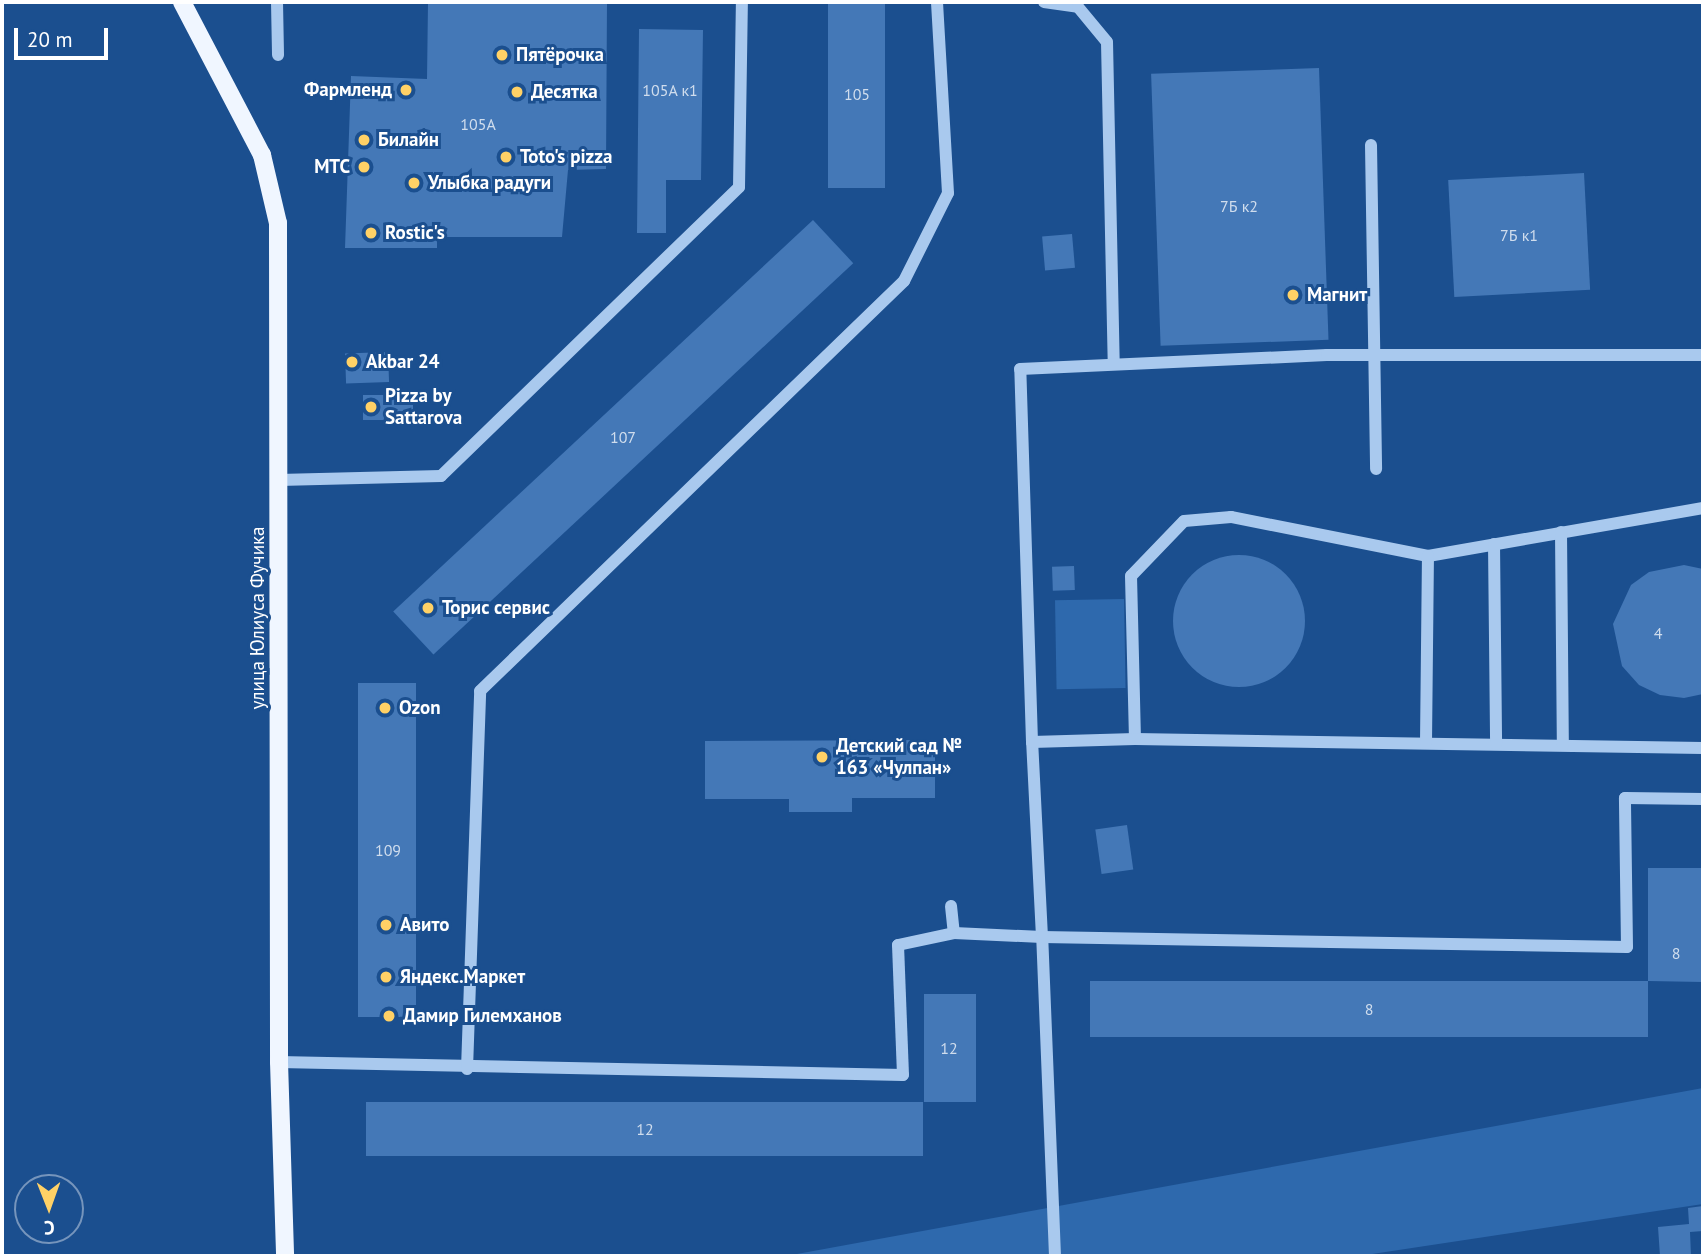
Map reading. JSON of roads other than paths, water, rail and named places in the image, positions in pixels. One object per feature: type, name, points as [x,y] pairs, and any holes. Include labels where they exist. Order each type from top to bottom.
[{"type":"main road","name":"улица Юлиуса Фучика","points":[[182,2],[237,99],[271,189],[281,268],[279,1062],[285,1256]]},
{"type":"lane","points":[[277,2],[278,55]]},
{"type":"lane","points":[[279,480],[441,475],[739,187],[742,2]]},
{"type":"lane","points":[[467,1069],[481,691],[904,281],[948,193],[937,2]]},
{"type":"lane","points":[[1044,2],[1078,7],[1107,41],[1114,363]]},
{"type":"lane","points":[[1371,145],[1371,356],[1376,469]]},
{"type":"lane","points":[[1055,1256],[1032,742],[1020,369],[1114,363],[1371,356],[1703,355]]},
{"type":"lane","points":[[1135,739],[1131,576],[1184,521],[1231,517],[1428,555],[1703,508]]},
{"type":"lane","points":[[1561,532],[1563,745]]},
{"type":"lane","points":[[1494,544],[1496,744]]},
{"type":"lane","points":[[1426,743],[1428,555]]},
{"type":"lane","points":[[1032,742],[1135,739],[1703,748]]},
{"type":"lane","points":[[279,1062],[467,1069],[903,1075],[898,945],[954,933],[1042,937],[1627,947],[1625,798],[1703,799]]},
{"type":"lane","points":[[951,906],[954,933]]},
{"type":"place","name":"Пятёрочка","points":[[502,55]]},
{"type":"place","name":"Фармленд","points":[[406,90]]},
{"type":"place","name":"Десятка","points":[[517,92]]},
{"type":"place","name":"Билайн","points":[[364,140]]},
{"type":"place","name":"Toto's pizza","points":[[506,157]]},
{"type":"place","name":"МТС","points":[[364,167]]},
{"type":"place","name":"Улыбка радуги","points":[[414,183]]},
{"type":"place","name":"Rostic's","points":[[371,233]]},
{"type":"place","name":"Магнит","points":[[1293,295]]},
{"type":"place","name":"Akbar 24","points":[[352,362]]},
{"type":"place","name":"Pizza by Sattarova","points":[[371,407]]},
{"type":"place","name":"Торис сервис","points":[[428,608]]},
{"type":"place","name":"Ozon","points":[[385,708]]},
{"type":"place","name":"Детский сад № 163 «Чулпан»","points":[[822,757]]},
{"type":"place","name":"Авито","points":[[386,925]]},
{"type":"place","name":"Яндекс.Маркет","points":[[386,977]]},
{"type":"place","name":"Дамир Гилемханов","points":[[389,1016]]}]
